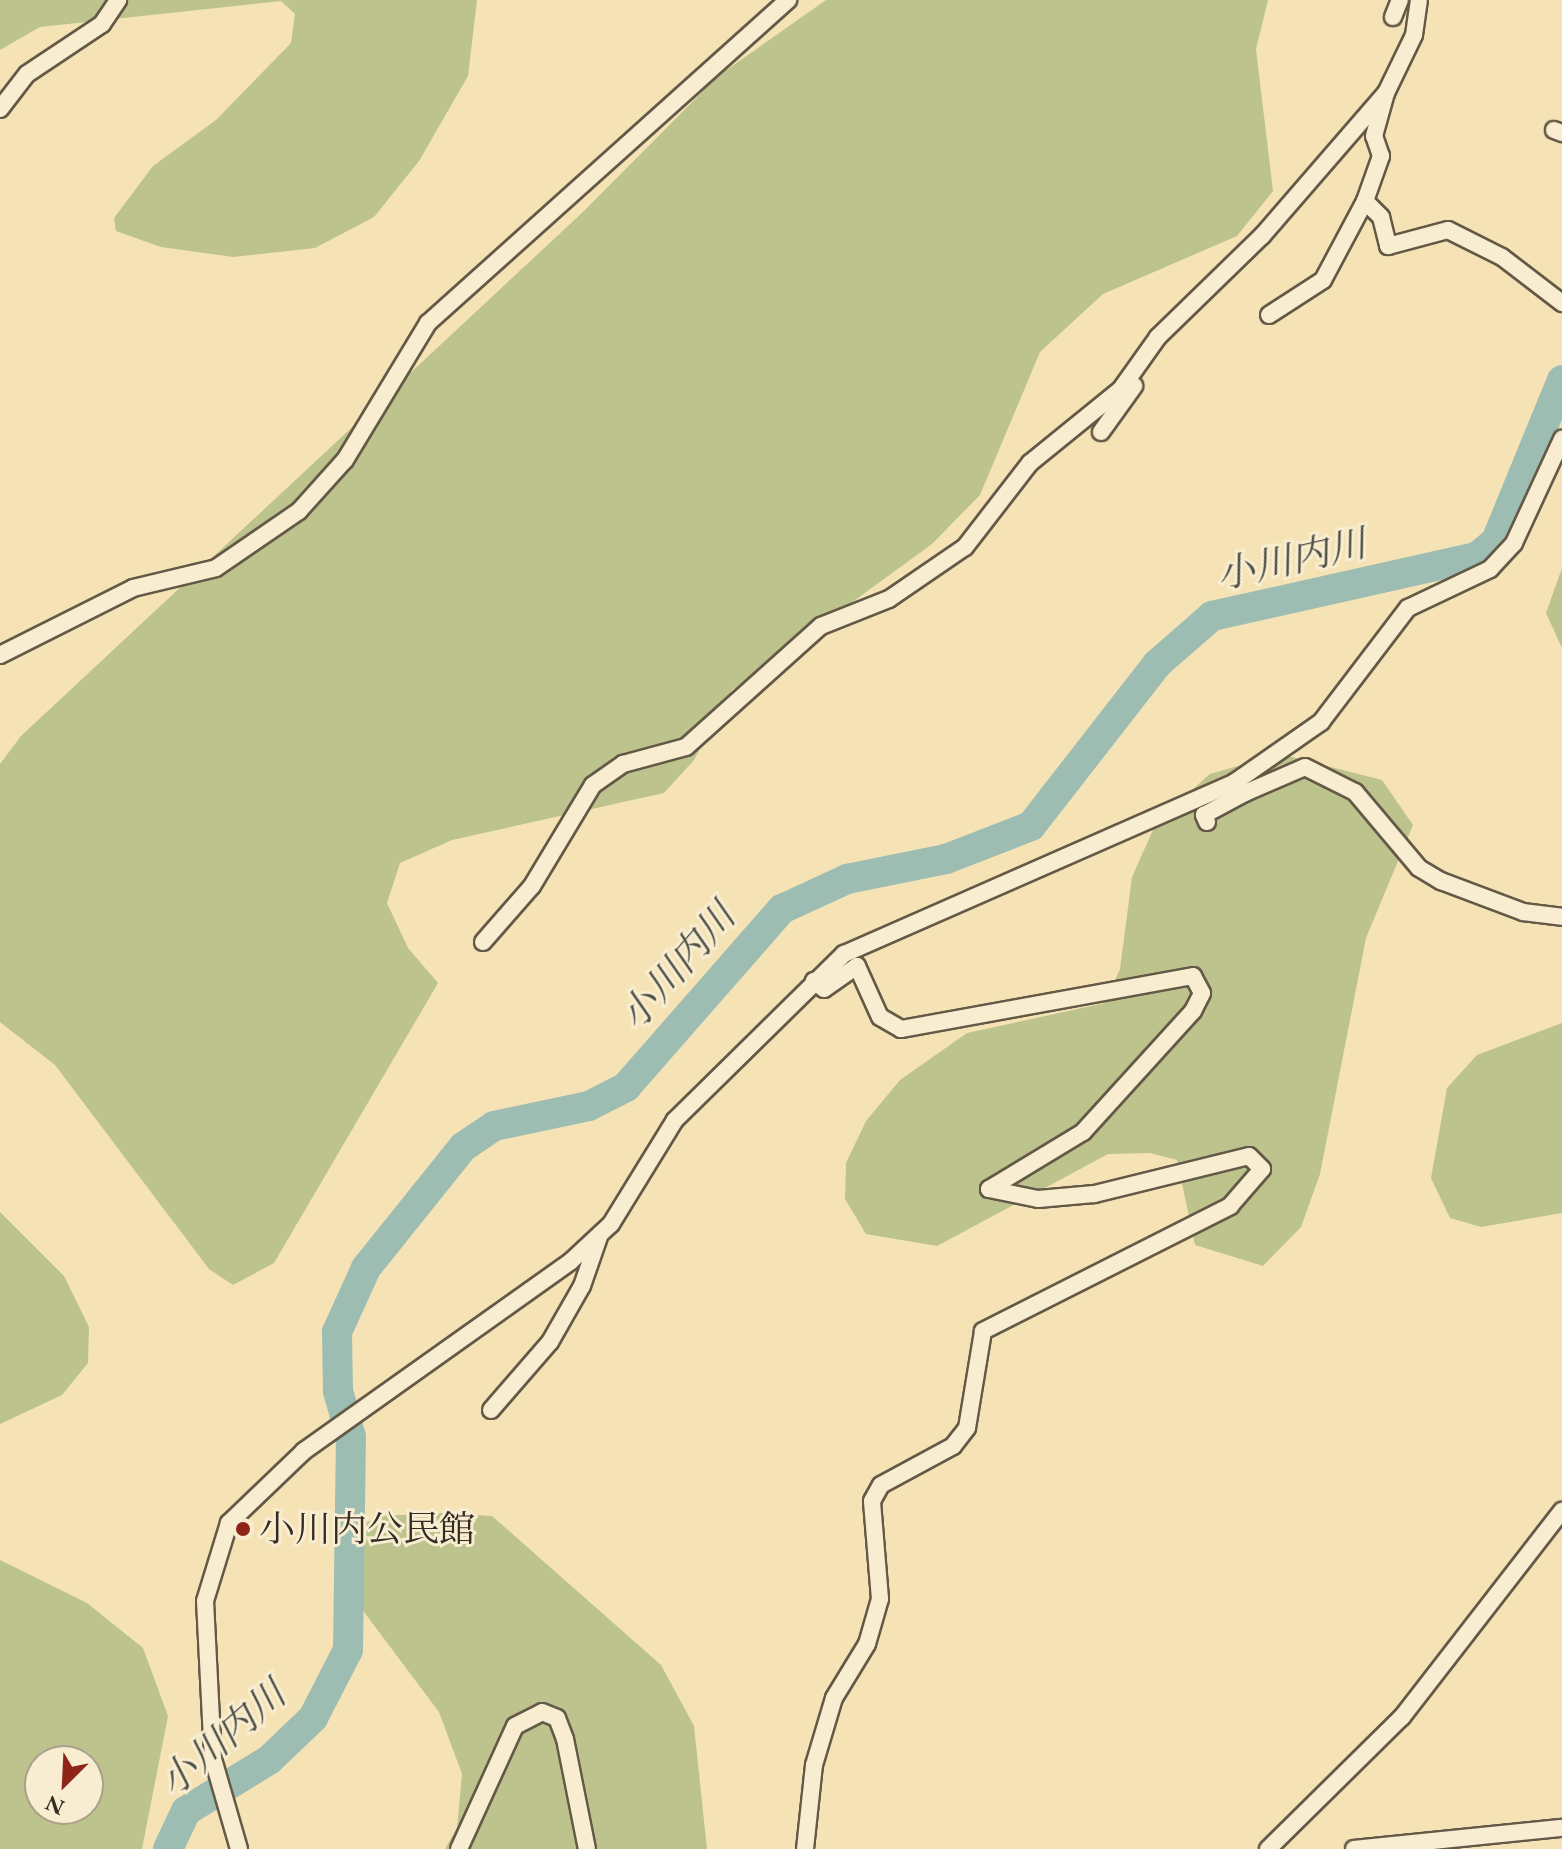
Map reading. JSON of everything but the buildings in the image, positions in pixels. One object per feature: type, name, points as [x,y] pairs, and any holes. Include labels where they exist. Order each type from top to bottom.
[{"type":"street","points":[[0,109],[27,74],[102,24],[118,0]]},
{"type":"street","points":[[0,655],[133,588],[216,568],[299,511],[345,460],[428,323],[788,0]]},
{"type":"street","points":[[1393,17],[1400,0]]},
{"type":"street","points":[[1269,315],[1323,280],[1365,201],[1381,156],[1374,136],[1386,93],[1414,35],[1419,0]]},
{"type":"street","points":[[483,942],[532,886],[593,785],[623,764],[686,747],[821,626],[889,599],[965,547],[1030,463],[1121,389],[1136,368],[1386,93]]},
{"type":"street","points":[[1365,201],[1381,217],[1388,246],[1448,230],[1502,257],[1562,303]]},
{"type":"street","points":[[1101,432],[1133,389],[1136,368]]},
{"type":"street","points":[[1207,822],[1204,815],[1321,722],[1408,608],[1490,569],[1538,502],[1560,448]]},
{"type":"street","points":[[491,1410],[550,1342],[582,1286],[599,1235],[675,1120],[844,954],[883,935],[1240,788],[1305,767],[1355,792],[1419,868],[1441,881],[1523,912],[1562,917]]},
{"type":"street","points":[[805,1849],[814,1765],[834,1698],[867,1644],[880,1599],[872,1501],[881,1485],[953,1446],[967,1428],[983,1331],[1001,1316],[1230,1206],[1262,1169],[1249,1156],[1094,1194],[1038,1199],[989,1189],[1083,1132],[1193,1011],[1202,993],[1193,976],[901,1029],[880,1017],[857,966],[824,989],[814,981]]},
{"type":"street","points":[[239,1849],[213,1759],[205,1601],[229,1523],[304,1451],[599,1235]]},
{"type":"street","points":[[1268,1849],[1402,1717],[1562,1511]]},
{"type":"street","points":[[459,1849],[515,1726],[542,1712],[557,1718],[565,1739],[587,1849]]},
{"type":"street","points":[[1354,1849],[1562,1828]]},
{"type":"green space","points":[[0,0],[477,0],[468,76],[419,161],[374,217],[315,248],[233,257],[161,247],[116,231],[114,218],[153,166],[216,120],[291,43],[295,14],[281,1],[40,27],[0,50]]},
{"type":"green space","points":[[826,0],[1268,0],[1256,49],[1273,191],[1237,236],[1103,294],[1040,352],[980,495],[932,544],[732,690],[694,760],[664,793],[452,840],[400,863],[387,903],[408,948],[438,983],[274,1263],[233,1285],[209,1269],[55,1065],[0,1022],[0,764],[21,736],[584,211],[718,76]]},
{"type":"green space","points":[[1562,568],[1562,648],[1546,613]]},
{"type":"green space","points":[[1280,754],[1382,780],[1413,825],[1366,938],[1320,1174],[1301,1227],[1263,1266],[1195,1245],[1177,1160],[1150,1153],[1108,1154],[937,1246],[866,1234],[845,1199],[846,1163],[866,1121],[900,1080],[967,1033],[1105,1003],[1120,969],[1132,877],[1157,821],[1210,774]]},
{"type":"green space","points":[[1562,1023],[1562,1213],[1481,1227],[1450,1218],[1431,1178],[1447,1088],[1477,1055]]},
{"type":"green space","points":[[0,1212],[64,1276],[89,1327],[88,1363],[62,1395],[0,1424]]},
{"type":"green space","points":[[442,1513],[492,1516],[661,1665],[694,1726],[707,1849],[445,1849],[457,1828],[462,1774],[439,1712],[340,1580],[338,1538],[379,1516]]},
{"type":"green space","points":[[0,1560],[87,1603],[143,1648],[168,1716],[142,1849],[0,1849]]},
{"type":"waterway","name":"小川内川","points":[[168,1849],[186,1811],[269,1760],[313,1718],[348,1650],[351,1437],[338,1391],[337,1332],[366,1268],[463,1147],[494,1126],[589,1106],[626,1087],[782,909],[847,879],[946,859],[1031,826],[1157,664],[1212,616],[1477,557],[1496,541],[1562,380]]},
{"type":"place","name":"小川内公民館","points":[[243,1529]]}]
